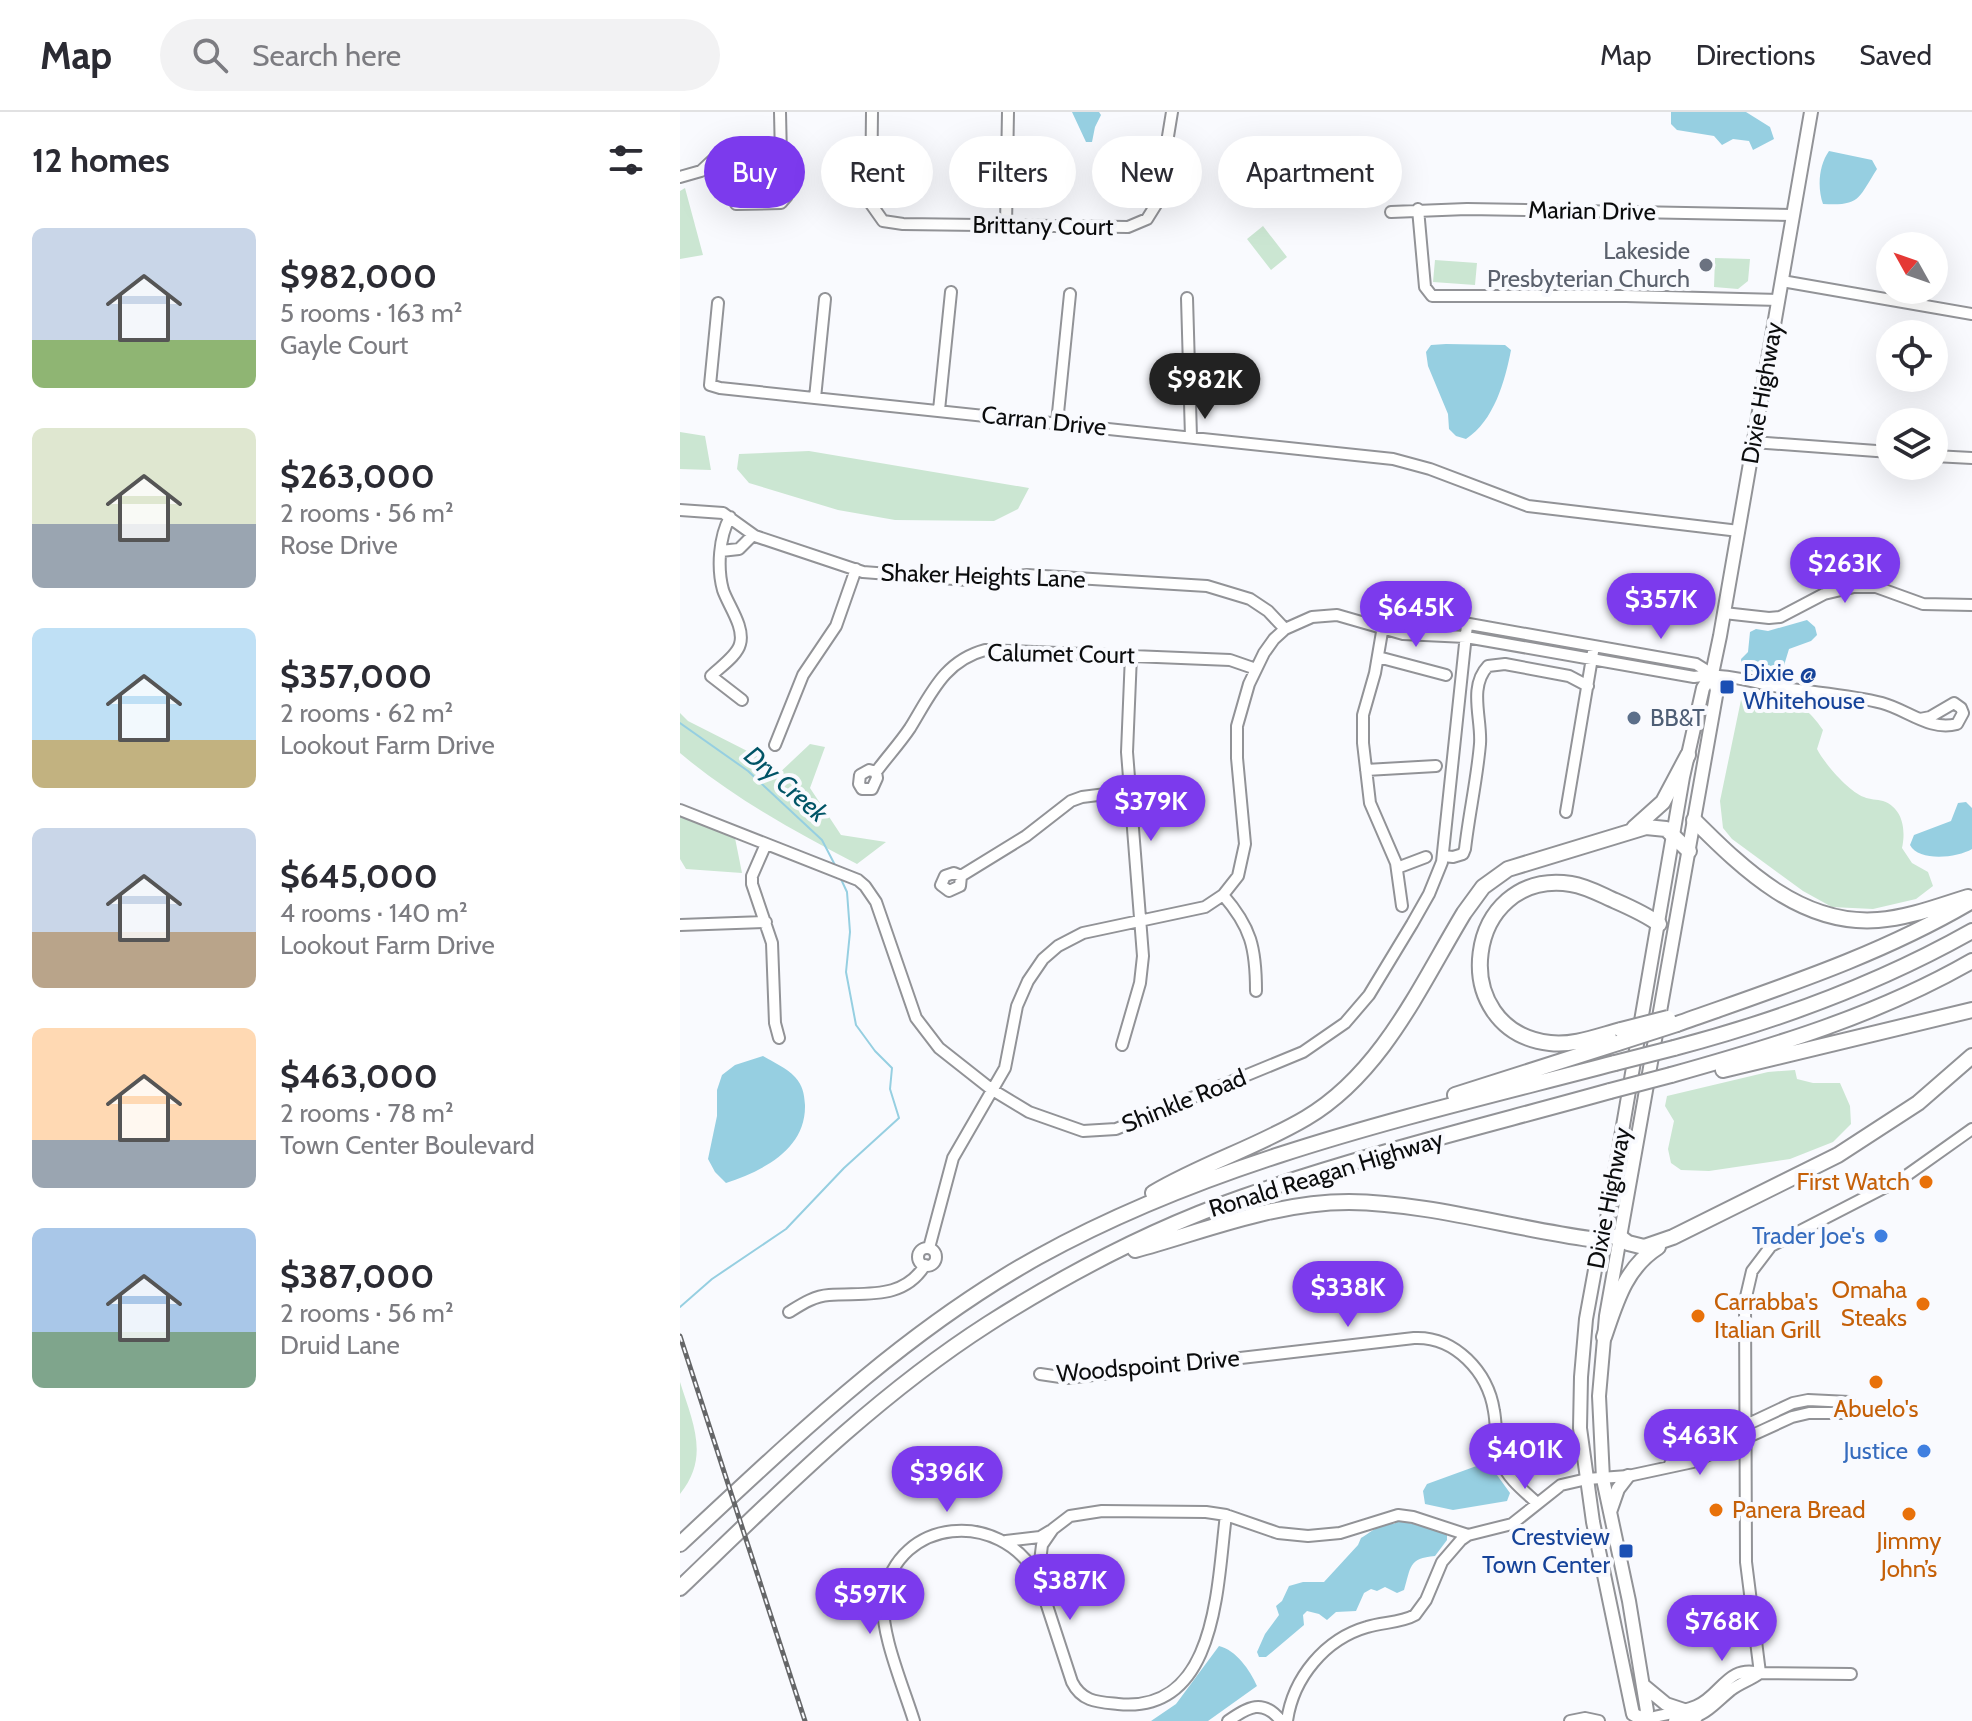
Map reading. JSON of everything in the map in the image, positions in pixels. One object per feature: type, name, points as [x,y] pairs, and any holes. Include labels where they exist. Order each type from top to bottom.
[{"type":"highway","points":[[1630,831],[1663,802],[1688,755]]},
{"type":"highway","points":[[1694,820],[1785,897],[1836,918],[1893,918],[1972,898]]},
{"type":"highway","points":[[1099,1224],[1176,1179],[1304,1119],[1343,1092],[1377,1055],[1464,913],[1494,878],[1521,863],[1630,831],[1661,827],[1689,851]]},
{"type":"highway","points":[[1620,1037],[1562,1044],[1533,1040],[1518,1033],[1495,1013],[1483,991],[1479,964],[1482,938],[1493,917],[1508,901],[1530,888],[1554,883],[1586,887],[1649,916],[1659,924]]},
{"type":"highway","points":[[1370,1127],[1400,1109],[1464,1093],[1620,1037],[1729,1005],[1842,965],[1913,933],[1972,898]]},
{"type":"highway","name":"Ronald Reagan Highway","points":[[680,1544],[828,1407],[880,1365],[1020,1268],[1099,1224],[1154,1199],[1292,1149],[1774,1019],[1918,960],[1972,931]]},
{"type":"highway","name":"Ronald Reagan Highway","points":[[680,1588],[827,1448],[899,1388],[987,1324],[1104,1259],[1190,1218],[1317,1172],[1776,1045],[1881,1006],[1972,961]]},
{"type":"highway","points":[[1671,1075],[1700,1076],[1972,1010]]},
{"type":"highway","points":[[1104,1259],[1237,1219],[1327,1203],[1386,1204],[1590,1239],[1620,1237],[1628,1243],[1644,1247],[1673,1237],[1774,1188],[1863,1140],[1918,1103],[1972,1056]]},
{"type":"highway","points":[[1604,1337],[1630,1272],[1645,1255],[1673,1237]]},
{"type":"main road","name":"Dixie Highway","points":[[1712,674],[1717,690],[1620,1237],[1604,1337],[1598,1417],[1603,1479],[1629,1601],[1647,1711],[1643,1721],[1633,1714],[1593,1522],[1580,1428],[1586,1319],[1604,1236],[1688,755],[1703,688],[1712,674],[1724,613],[1811,112]]},
{"type":"main road","points":[[1603,1479],[1595,1469],[1591,1456],[1587,1406],[1592,1340],[1606,1246],[1604,1236]]},
{"type":"main road","points":[[1610,1512],[1618,1489],[1628,1476]]},
{"type":"main road","points":[[1643,1685],[1666,1704],[1690,1716]]},
{"type":"street","points":[[680,177],[701,171],[717,156],[732,171],[736,204],[781,203],[785,200],[780,112]]},
{"type":"street","name":"Brittany Court","points":[[872,112],[871,204],[883,221],[892,224],[1128,227],[1143,221],[1157,203],[1172,112]]},
{"type":"street","points":[[1006,225],[1008,112]]},
{"type":"street","points":[[1418,209],[1425,287],[1432,296],[1779,300]]},
{"type":"street","name":"Marian Drive","points":[[1391,212],[1418,209],[1793,215]]},
{"type":"street","points":[[1782,281],[1972,314]]},
{"type":"street","points":[[939,410],[951,292]]},
{"type":"street","points":[[1057,423],[1070,294]]},
{"type":"street","points":[[1187,298],[1191,437]]},
{"type":"street","points":[[815,398],[825,299]]},
{"type":"street","name":"Carran Drive","points":[[718,303],[710,385],[1393,459],[1410,462],[1528,506],[1739,531]]},
{"type":"street","points":[[1753,442],[1876,451]]},
{"type":"street","points":[[1948,457],[1972,458]]},
{"type":"street","name":"Shaker Heights Lane","points":[[680,510],[714,510],[730,517],[753,535],[856,569],[895,576],[967,580],[1027,575],[1192,583],[1250,599],[1268,611],[1285,629]]},
{"type":"street","points":[[730,517],[722,533],[722,587],[739,628],[741,643],[711,676],[742,700]]},
{"type":"street","points":[[721,551],[739,549],[753,535]]},
{"type":"street","points":[[775,745],[803,675],[836,626],[856,569]]},
{"type":"street","points":[[1724,613],[1780,617],[1824,594],[1854,587],[1876,587],[1923,604],[1972,605]]},
{"type":"street","points":[[789,1312],[820,1296],[877,1294],[898,1289],[936,1259],[936,1253],[929,1248],[953,1158],[1005,1068],[1017,1006],[1028,981],[1043,959],[1058,946],[1083,933],[1194,911],[1223,895],[1238,876],[1245,844],[1236,738],[1242,704],[1268,646],[1285,629],[1304,619],[1325,615],[1383,626],[1403,634],[1466,637],[1694,677],[1712,674],[1883,704],[1920,719]]},
{"type":"street","points":[[1383,626],[1445,621],[1696,664],[1712,674]]},
{"type":"street","name":"Shinkle Road","points":[[680,810],[843,873],[865,886],[876,902],[916,1018],[939,1048],[991,1089],[1029,1112],[1083,1131],[1104,1131],[1130,1125],[1303,1052],[1345,1023],[1369,995],[1429,894],[1443,856],[1467,625]]},
{"type":"street","points":[[1383,626],[1363,715],[1366,770],[1374,817],[1393,853],[1397,868],[1402,906]]},
{"type":"street","points":[[1566,812],[1594,646]]},
{"type":"street","name":"Calumet Court","points":[[876,772],[908,731],[943,674],[971,653],[991,649],[1230,660],[1256,669]]},
{"type":"street","points":[[1122,1045],[1142,972],[1141,921],[1127,752],[1131,655]]},
{"type":"street","points":[[1378,657],[1446,675]]},
{"type":"street","points":[[1443,856],[1463,854],[1465,849],[1480,745],[1477,703],[1484,670],[1488,666],[1505,664],[1569,676],[1588,686]]},
{"type":"street","points":[[1366,770],[1436,766]]},
{"type":"street","points":[[961,876],[1026,836],[1071,801],[1130,791]]},
{"type":"street","points":[[766,844],[752,876],[752,884],[772,943],[774,1010],[779,1038]]},
{"type":"street","points":[[1397,868],[1426,857]]},
{"type":"street","points":[[1223,895],[1250,934],[1256,991]]},
{"type":"street","points":[[680,925],[766,922]]},
{"type":"street","points":[[1760,1673],[1746,1562],[1744,1439],[1747,1285],[1760,1257],[1783,1238],[1903,1178],[1972,1129]]},
{"type":"street","name":"Woodspoint Drive","points":[[1040,1374],[1067,1378],[1433,1338],[1459,1350],[1489,1391],[1502,1464],[1537,1503]]},
{"type":"street","points":[[1006,1541],[1040,1537],[1070,1516],[1085,1512],[1206,1512],[1226,1515],[1278,1533],[1308,1536],[1340,1533],[1398,1515],[1468,1535],[1512,1524],[1561,1485],[1587,1479],[1628,1476],[1693,1462],[1792,1417],[1849,1408],[1808,1400],[1793,1403],[1691,1451],[1665,1467]]},
{"type":"street","points":[[914,1721],[883,1617],[886,1585],[901,1557],[923,1540],[947,1531],[981,1531],[1006,1541],[1025,1557],[1038,1578],[1072,1682],[1082,1696],[1097,1702],[1146,1704],[1163,1698],[1183,1682],[1203,1649],[1210,1628],[1226,1515]]},
{"type":"street","points":[[1038,1578],[1039,1554],[1053,1529]]},
{"type":"street","points":[[1273,1712],[1284,1721],[1306,1672],[1334,1644],[1362,1628],[1411,1618],[1419,1612],[1442,1562],[1468,1535]]},
{"type":"street","points":[[1674,1721],[1690,1716],[1726,1680],[1741,1672],[1851,1674]]},
{"type":"street","points":[[1228,1721],[1252,1707],[1273,1712],[1289,1705]]},
{"type":"street","points":[[1643,1721],[1690,1716]]},
{"type":"street","points":[[1570,1721],[1585,1718],[1599,1721]]},
{"type":"green space","points":[[685,188],[703,255],[680,259],[680,191]]},
{"type":"green space","points":[[1263,226],[1287,257],[1271,270],[1247,239]]},
{"type":"green space","points":[[1715,258],[1750,259],[1748,281],[1738,289],[1714,287]]},
{"type":"green space","points":[[1435,260],[1477,263],[1475,285],[1433,282]]},
{"type":"green space","points":[[680,432],[705,436],[711,470],[680,469]]},
{"type":"green space","points":[[809,451],[1029,488],[1018,509],[994,521],[895,520],[838,510],[749,483],[737,469],[739,454]]},
{"type":"green space","points":[[1751,689],[1792,701],[1816,720],[1823,730],[1817,749],[1825,762],[1858,794],[1883,801],[1895,809],[1902,820],[1902,848],[1912,863],[1928,872],[1933,886],[1916,899],[1873,909],[1832,907],[1803,891],[1732,839],[1723,828],[1720,801],[1741,700]]},
{"type":"green space","points":[[680,713],[688,721],[765,760],[775,777],[810,744],[825,747],[810,788],[841,835],[886,842],[857,864],[743,799],[680,753]]},
{"type":"green space","points":[[680,815],[735,838],[742,873],[686,869],[680,859]]},
{"type":"green space","points":[[1795,1070],[1797,1079],[1813,1083],[1840,1083],[1850,1106],[1851,1124],[1833,1142],[1790,1159],[1709,1171],[1681,1170],[1671,1163],[1668,1149],[1674,1121],[1665,1106],[1667,1096],[1768,1072]]},
{"type":"green space","points":[[680,1382],[694,1426],[697,1453],[689,1480],[680,1494]]},
{"type":"water","points":[[1072,112],[1099,112],[1101,115],[1092,142],[1086,142]]},
{"type":"water","points":[[1671,112],[1746,112],[1770,127],[1774,139],[1753,150],[1749,141],[1733,139],[1722,145],[1714,136],[1677,130],[1671,124]]},
{"type":"water","points":[[1829,151],[1872,160],[1877,169],[1861,194],[1851,202],[1823,204],[1820,176]]},
{"type":"water","points":[[1431,345],[1505,345],[1511,350],[1502,387],[1491,411],[1466,439],[1456,436],[1449,429],[1448,414],[1428,366],[1426,352]]},
{"type":"water","points":[[1807,620],[1815,627],[1817,635],[1811,641],[1789,649],[1782,672],[1776,676],[1746,670],[1742,666],[1741,659],[1748,652],[1750,632],[1756,629],[1768,631]]},
{"type":"water","points":[[1966,802],[1972,808],[1972,849],[1939,857],[1921,854],[1910,845],[1914,835],[1951,821],[1958,803]]},
{"type":"water","points":[[763,1056],[788,1071],[800,1083],[805,1101],[803,1121],[790,1146],[779,1156],[754,1172],[726,1183],[708,1159],[717,1116],[717,1090],[722,1075],[735,1065]]},
{"type":"water","points":[[1489,1464],[1510,1493],[1507,1501],[1453,1510],[1425,1504],[1423,1491],[1427,1484]]},
{"type":"water","points":[[1398,1520],[1447,1533],[1447,1540],[1435,1556],[1415,1562],[1404,1590],[1397,1593],[1385,1587],[1377,1591],[1371,1589],[1364,1593],[1356,1611],[1336,1612],[1327,1620],[1307,1611],[1303,1615],[1304,1625],[1266,1657],[1259,1657],[1257,1652],[1265,1634],[1279,1615],[1276,1606],[1289,1586],[1324,1582],[1361,1538]]},
{"type":"water","points":[[1219,1646],[1242,1662],[1257,1686],[1208,1721],[1151,1721],[1176,1704]]},
{"type":"waterway","name":"Dry Creek","points":[[680,723],[748,771],[822,840],[836,867]]},
{"type":"waterway","points":[[680,1307],[712,1279],[786,1229],[844,1168],[899,1118],[890,1089],[892,1068],[856,1025],[846,972],[850,932],[847,892],[840,877]]},
{"type":"railway","points":[[680,1336],[805,1721]]},
{"type":"place","name":"Lakeside Presbyterian Church","points":[[1706,265]]},
{"type":"place","name":"Dixie @ Whitehouse","points":[[1727,687]]},
{"type":"place","name":"BB&T","points":[[1634,718]]},
{"type":"place","name":"First Watch","points":[[1926,1182]]},
{"type":"place","name":"Trader Joe's","points":[[1881,1236]]},
{"type":"place","name":"Omaha Steaks","points":[[1923,1304]]},
{"type":"place","name":"Carrabba's Italian Grill","points":[[1698,1316]]},
{"type":"place","name":"Abuelo's","points":[[1876,1382]]},
{"type":"place","name":"Justice","points":[[1924,1451]]},
{"type":"place","name":"Panera Bread","points":[[1716,1510]]},
{"type":"place","name":"Jimmy John’s","points":[[1909,1514]]},
{"type":"place","name":"Crestview Town Center","points":[[1626,1551]]}]
